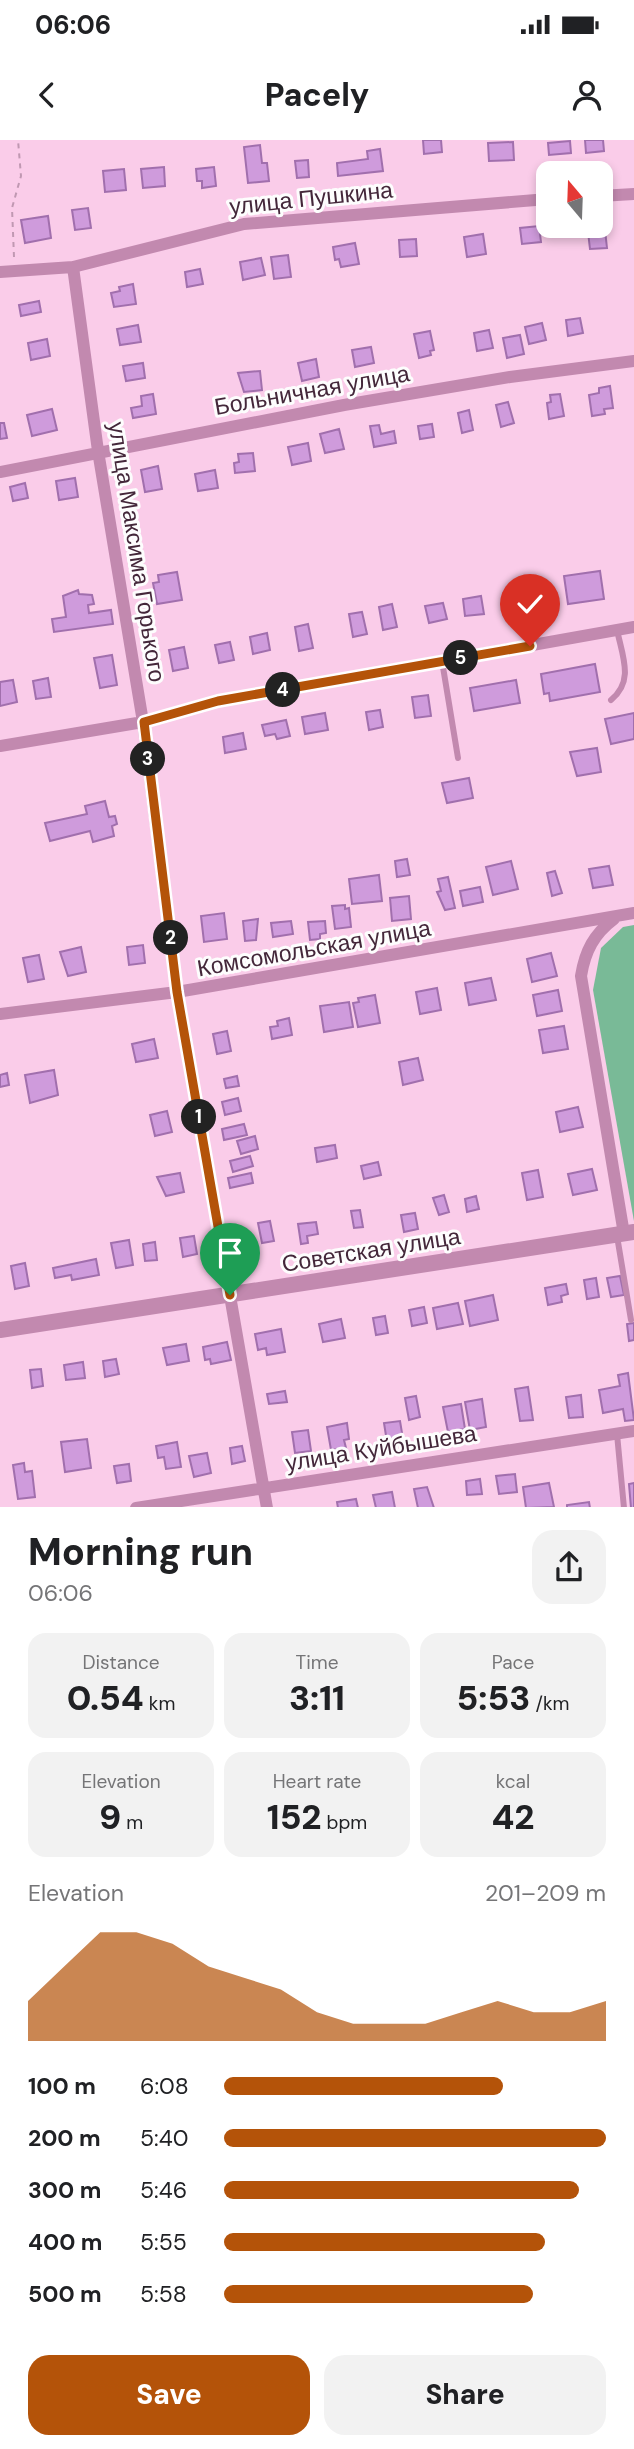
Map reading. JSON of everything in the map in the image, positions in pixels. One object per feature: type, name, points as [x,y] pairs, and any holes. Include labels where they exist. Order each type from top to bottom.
[{"type":"street","points":[[613,195],[634,194]]},
{"type":"street","name":"улица Пушкина","points":[[0,272],[73,267],[244,224],[536,200]]},
{"type":"street","name":"улица Максима Горького","points":[[73,267],[98,451],[144,722],[177,992],[267,1507]]},
{"type":"street","name":"Больничная улица","points":[[0,472],[98,451],[497,379],[634,361]]},
{"type":"street","points":[[0,746],[144,722],[218,701],[634,627]]},
{"type":"street","name":"Комсомольская улица","points":[[0,1014],[177,992],[634,914]]},
{"type":"street","points":[[617,917],[596,935],[586,953],[581,976],[625,1234]]},
{"type":"street","name":"Советская улица","points":[[0,1330],[625,1234]]},
{"type":"street","name":"улица Куйбышева","points":[[135,1507],[634,1431]]},
{"type":"lane","points":[[611,700],[624,691],[627,679],[617,630]]},
{"type":"lane","points":[[442,661],[458,758]]},
{"type":"lane","points":[[625,1234],[631,1320]]},
{"type":"lane","points":[[617,1434],[624,1507]]},
{"type":"path","points":[[14,272],[12,208],[21,176],[18,140]]},
{"type":"green space","points":[[634,925],[634,1221],[593,990],[601,948],[623,927]]},
{"type":"building","points":[[423,140],[441,140],[442,152],[424,154]]},
{"type":"building","points":[[585,140],[603,140],[604,151],[586,153]]},
{"type":"building","points":[[570,141],[571,153],[549,155],[548,143]]},
{"type":"building","points":[[513,142],[514,160],[489,161],[488,143]]},
{"type":"building","points":[[260,145],[262,163],[267,163],[269,181],[248,183],[244,147]]},
{"type":"building","points":[[380,149],[383,171],[338,176],[337,163],[368,159],[367,151]]},
{"type":"building","points":[[308,160],[309,177],[297,178],[295,161]]},
{"type":"building","points":[[164,167],[165,186],[143,188],[141,169]]},
{"type":"building","points":[[214,167],[216,186],[202,188],[202,181],[197,181],[196,169]]},
{"type":"building","points":[[124,169],[126,190],[105,192],[103,171]]},
{"type":"building","points":[[88,208],[91,228],[75,230],[72,210]]},
{"type":"building","points":[[48,216],[51,238],[25,243],[21,220]]},
{"type":"building","points":[[536,226],[536,238],[540,238],[541,242],[522,244],[520,228]]},
{"type":"building","points":[[483,234],[486,254],[467,257],[464,237]]},
{"type":"building","points":[[589,238],[606,238],[607,248],[590,249]]},
{"type":"building","points":[[416,239],[417,256],[400,257],[399,240]]},
{"type":"building","points":[[355,243],[359,264],[341,267],[339,259],[335,260],[333,247]]},
{"type":"building","points":[[288,255],[291,277],[274,279],[271,257]]},
{"type":"building","points":[[261,258],[265,275],[243,280],[240,262]]},
{"type":"building","points":[[200,269],[203,284],[187,287],[185,272]]},
{"type":"building","points":[[133,284],[136,304],[114,307],[111,293],[120,291],[119,287]]},
{"type":"building","points":[[39,301],[41,312],[21,316],[19,305]]},
{"type":"building","points":[[580,318],[583,333],[568,336],[566,320]]},
{"type":"building","points":[[542,323],[546,340],[529,344],[525,327]]},
{"type":"building","points":[[138,325],[141,342],[120,345],[117,329]]},
{"type":"building","points":[[489,330],[493,348],[477,351],[474,333]]},
{"type":"building","points":[[430,331],[434,350],[430,351],[431,355],[419,358],[414,334]]},
{"type":"building","points":[[520,335],[524,354],[507,358],[503,338]]},
{"type":"building","points":[[47,339],[50,356],[31,360],[28,343]]},
{"type":"building","points":[[371,347],[374,363],[355,367],[352,350]]},
{"type":"building","points":[[316,359],[319,377],[302,381],[298,363]]},
{"type":"building","points":[[143,363],[145,378],[126,381],[123,366]]},
{"type":"building","points":[[260,371],[262,390],[244,392],[238,373]]},
{"type":"building","points":[[610,386],[613,408],[604,409],[605,414],[592,416],[589,395],[599,393],[599,388]]},
{"type":"building","points":[[153,394],[156,414],[133,418],[131,408],[142,406],[141,396]]},
{"type":"building","points":[[560,394],[564,416],[549,419],[547,403],[551,402],[550,395]]},
{"type":"building","points":[[508,402],[514,423],[501,427],[496,405]]},
{"type":"building","points":[[52,409],[57,430],[32,436],[27,415]]},
{"type":"building","points":[[469,410],[473,430],[462,433],[458,413]]},
{"type":"building","points":[[0,423],[4,423],[7,438],[0,439]]},
{"type":"building","points":[[432,424],[434,437],[420,439],[418,426]]},
{"type":"building","points":[[379,425],[381,434],[394,431],[396,443],[374,447],[370,426]]},
{"type":"building","points":[[339,429],[344,449],[325,453],[320,434]]},
{"type":"building","points":[[308,443],[311,461],[292,465],[288,447]]},
{"type":"building","points":[[253,453],[255,471],[235,473],[234,463],[239,462],[238,454]]},
{"type":"building","points":[[158,466],[162,489],[145,492],[141,470]]},
{"type":"building","points":[[215,470],[218,488],[198,491],[195,474]]},
{"type":"building","points":[[75,478],[78,497],[59,500],[56,481]]},
{"type":"building","points":[[25,483],[28,498],[13,501],[10,487]]},
{"type":"building","points":[[600,571],[604,599],[568,604],[564,576]]},
{"type":"building","points":[[177,572],[182,600],[157,604],[153,583],[159,582],[158,575]]},
{"type":"building","points":[[533,576],[538,603],[518,607],[514,585],[522,583],[521,578]]},
{"type":"building","points":[[78,590],[79,594],[92,595],[94,604],[88,605],[89,613],[111,610],[113,624],[54,632],[52,619],[66,617],[63,596]]},
{"type":"building","points":[[481,596],[484,614],[465,616],[463,599]]},
{"type":"building","points":[[443,603],[447,619],[429,623],[425,606]]},
{"type":"building","points":[[392,604],[397,627],[383,630],[379,607]]},
{"type":"building","points":[[362,612],[367,634],[353,637],[349,614]]},
{"type":"building","points":[[308,624],[313,648],[299,651],[295,627]]},
{"type":"building","points":[[267,633],[270,650],[253,654],[250,637]]},
{"type":"building","points":[[230,642],[234,660],[219,663],[215,645]]},
{"type":"building","points":[[184,647],[188,668],[173,671],[169,650]]},
{"type":"building","points":[[112,655],[117,685],[100,688],[94,658]]},
{"type":"building","points":[[595,664],[600,692],[550,701],[549,693],[544,694],[541,674]]},
{"type":"building","points":[[48,678],[51,697],[36,699],[33,681]]},
{"type":"building","points":[[13,680],[17,702],[0,706],[0,682]]},
{"type":"building","points":[[516,680],[520,703],[474,711],[470,688]]},
{"type":"building","points":[[428,695],[431,716],[415,718],[412,697]]},
{"type":"building","points":[[380,710],[383,727],[369,730],[366,712]]},
{"type":"building","points":[[325,713],[328,730],[305,734],[302,717]]},
{"type":"building","points":[[634,713],[634,739],[611,744],[605,719]]},
{"type":"building","points":[[286,720],[290,736],[277,739],[275,734],[265,736],[262,725]]},
{"type":"building","points":[[243,733],[246,749],[225,753],[223,737]]},
{"type":"building","points":[[597,748],[601,772],[577,776],[570,752]]},
{"type":"building","points":[[469,778],[473,798],[447,803],[442,783]]},
{"type":"building","points":[[105,801],[109,817],[115,816],[117,824],[112,826],[114,836],[93,842],[90,831],[50,841],[45,823],[87,814],[85,806]]},
{"type":"building","points":[[407,859],[410,875],[397,877],[395,861]]},
{"type":"building","points":[[511,861],[518,889],[493,895],[486,867]]},
{"type":"building","points":[[609,866],[613,885],[593,888],[589,869]]},
{"type":"building","points":[[555,871],[562,893],[552,896],[547,873]]},
{"type":"building","points":[[379,875],[382,901],[352,904],[349,879]]},
{"type":"building","points":[[448,877],[455,908],[445,910],[437,892],[441,891],[438,879]]},
{"type":"building","points":[[480,887],[483,902],[463,906],[460,891]]},
{"type":"building","points":[[409,896],[411,919],[392,921],[390,898]]},
{"type":"building","points":[[345,905],[345,909],[349,908],[351,927],[335,929],[332,906]]},
{"type":"building","points":[[224,913],[227,939],[204,942],[201,916]]},
{"type":"building","points":[[258,919],[256,940],[245,941],[243,921]]},
{"type":"building","points":[[291,921],[293,934],[273,937],[271,923]]},
{"type":"building","points":[[325,921],[326,933],[320,934],[320,939],[310,940],[308,922]]},
{"type":"building","points":[[143,945],[145,963],[129,965],[127,947]]},
{"type":"building","points":[[81,947],[86,972],[68,976],[60,952]]},
{"type":"building","points":[[551,953],[557,976],[532,982],[527,959]]},
{"type":"building","points":[[39,955],[44,979],[28,982],[23,958]]},
{"type":"building","points":[[491,978],[496,1000],[469,1005],[465,983]]},
{"type":"building","points":[[437,988],[441,1010],[420,1014],[416,992]]},
{"type":"building","points":[[558,990],[562,1011],[537,1016],[533,995]]},
{"type":"building","points":[[375,995],[380,1023],[358,1027],[353,1003],[359,1002],[358,998]]},
{"type":"building","points":[[349,1002],[353,1027],[324,1032],[320,1006]]},
{"type":"building","points":[[289,1018],[292,1035],[272,1039],[270,1027],[278,1026],[277,1021]]},
{"type":"building","points":[[564,1026],[568,1049],[543,1053],[539,1030]]},
{"type":"building","points":[[227,1031],[231,1051],[217,1054],[213,1034]]},
{"type":"building","points":[[154,1039],[158,1058],[136,1062],[132,1044]]},
{"type":"building","points":[[418,1058],[423,1080],[403,1085],[399,1062]]},
{"type":"building","points":[[54,1070],[58,1095],[30,1103],[25,1075]]},
{"type":"building","points":[[7,1073],[9,1085],[0,1087],[0,1075]]},
{"type":"building","points":[[237,1076],[239,1086],[226,1088],[224,1079]]},
{"type":"building","points":[[238,1098],[241,1111],[225,1115],[222,1102]]},
{"type":"building","points":[[578,1107],[583,1127],[560,1132],[556,1112]]},
{"type":"building","points":[[167,1111],[172,1132],[155,1136],[150,1115]]},
{"type":"building","points":[[244,1124],[247,1135],[224,1140],[222,1129]]},
{"type":"building","points":[[255,1136],[258,1149],[241,1154],[237,1141]]},
{"type":"building","points":[[335,1145],[337,1158],[317,1162],[315,1148]]},
{"type":"building","points":[[250,1156],[253,1166],[233,1172],[230,1161]]},
{"type":"building","points":[[378,1162],[381,1175],[364,1179],[361,1166]]},
{"type":"building","points":[[592,1169],[597,1190],[573,1195],[568,1174]]},
{"type":"building","points":[[538,1170],[543,1197],[527,1200],[522,1173]]},
{"type":"building","points":[[180,1173],[184,1192],[166,1196],[157,1177]]},
{"type":"building","points":[[251,1173],[253,1183],[230,1188],[228,1178]]},
{"type":"building","points":[[444,1195],[449,1212],[439,1215],[433,1198]]},
{"type":"building","points":[[476,1196],[479,1209],[467,1212],[465,1199]]},
{"type":"building","points":[[360,1210],[363,1227],[354,1228],[351,1211]]},
{"type":"building","points":[[415,1213],[418,1229],[404,1232],[401,1215]]},
{"type":"building","points":[[270,1221],[274,1241],[262,1243],[258,1223]]},
{"type":"building","points":[[316,1222],[318,1234],[307,1236],[308,1243],[301,1244],[298,1224]]},
{"type":"building","points":[[194,1236],[197,1254],[183,1257],[180,1238]]},
{"type":"building","points":[[129,1240],[133,1265],[116,1268],[111,1243]]},
{"type":"building","points":[[155,1242],[157,1260],[145,1261],[143,1244]]},
{"type":"building","points":[[96,1259],[99,1275],[72,1280],[71,1275],[55,1278],[53,1268]]},
{"type":"building","points":[[25,1263],[29,1286],[15,1289],[11,1266]]},
{"type":"building","points":[[620,1276],[624,1295],[611,1297],[607,1278]]},
{"type":"building","points":[[596,1278],[599,1297],[587,1299],[584,1280]]},
{"type":"building","points":[[566,1284],[568,1294],[561,1296],[562,1302],[548,1305],[545,1288]]},
{"type":"building","points":[[493,1295],[498,1320],[470,1326],[465,1301]]},
{"type":"building","points":[[458,1303],[463,1324],[437,1329],[433,1308]]},
{"type":"building","points":[[424,1307],[427,1323],[412,1326],[409,1310]]},
{"type":"building","points":[[385,1316],[388,1333],[376,1335],[373,1318]]},
{"type":"building","points":[[341,1319],[345,1338],[323,1342],[319,1324]]},
{"type":"building","points":[[634,1323],[634,1340],[629,1341],[627,1324]]},
{"type":"building","points":[[281,1329],[285,1352],[267,1355],[266,1348],[258,1350],[255,1334]]},
{"type":"building","points":[[227,1342],[231,1360],[211,1364],[210,1359],[205,1360],[203,1347]]},
{"type":"building","points":[[186,1344],[189,1361],[167,1365],[163,1348]]},
{"type":"building","points":[[116,1359],[119,1374],[105,1377],[103,1361]]},
{"type":"building","points":[[83,1362],[85,1378],[66,1380],[64,1365]]},
{"type":"building","points":[[41,1369],[43,1386],[32,1388],[30,1370]]},
{"type":"building","points":[[628,1373],[634,1420],[625,1421],[623,1409],[603,1413],[599,1390],[620,1386],[618,1375]]},
{"type":"building","points":[[528,1387],[533,1420],[520,1421],[515,1389]]},
{"type":"building","points":[[285,1391],[287,1402],[269,1404],[267,1394]]},
{"type":"building","points":[[581,1395],[583,1417],[569,1418],[566,1397]]},
{"type":"building","points":[[416,1396],[420,1417],[409,1420],[405,1398]]},
{"type":"building","points":[[482,1399],[486,1427],[470,1430],[465,1402]]},
{"type":"building","points":[[461,1404],[465,1429],[448,1432],[443,1407]]},
{"type":"building","points":[[400,1421],[403,1439],[387,1442],[384,1423]]},
{"type":"building","points":[[347,1423],[349,1439],[344,1440],[346,1448],[331,1450],[327,1427]]},
{"type":"building","points":[[308,1430],[311,1451],[295,1453],[292,1432]]},
{"type":"building","points":[[87,1439],[91,1468],[65,1472],[61,1442]]},
{"type":"building","points":[[177,1442],[181,1467],[166,1469],[164,1457],[158,1458],[156,1446]]},
{"type":"building","points":[[242,1446],[245,1461],[232,1464],[230,1448]]},
{"type":"building","points":[[207,1453],[211,1473],[194,1477],[189,1456]]},
{"type":"building","points":[[24,1463],[25,1472],[32,1471],[35,1497],[18,1499],[13,1465]]},
{"type":"building","points":[[129,1464],[131,1481],[117,1483],[114,1466]]},
{"type":"building","points":[[515,1474],[517,1492],[499,1494],[496,1476]]},
{"type":"building","points":[[480,1479],[482,1494],[467,1495],[466,1481]]},
{"type":"building","points":[[549,1483],[554,1507],[526,1507],[523,1487]]},
{"type":"building","points":[[634,1483],[634,1507],[631,1507],[629,1484]]},
{"type":"building","points":[[427,1487],[434,1507],[418,1507],[414,1489]]},
{"type":"building","points":[[392,1492],[395,1507],[376,1507],[373,1495]]},
{"type":"building","points":[[356,1499],[358,1507],[338,1507],[337,1502]]},
{"type":"building","points":[[589,1502],[590,1507],[567,1507]]},
{"type":"route","points":[[230,1295],[177,992],[144,722],[218,701],[530,646]]}]
